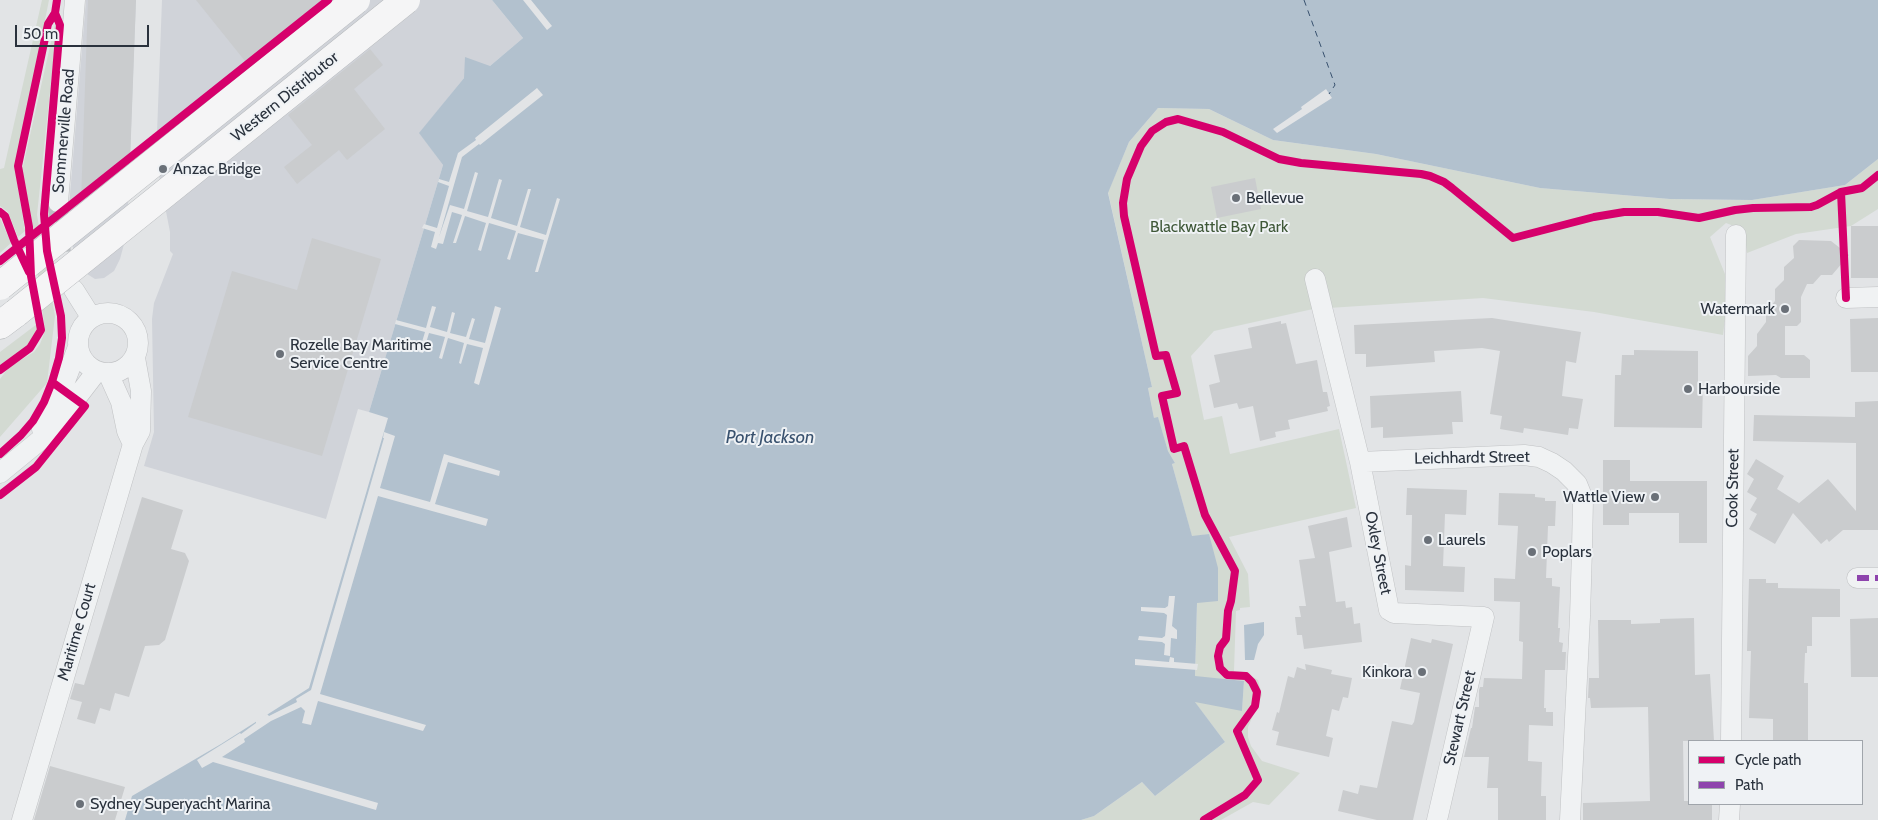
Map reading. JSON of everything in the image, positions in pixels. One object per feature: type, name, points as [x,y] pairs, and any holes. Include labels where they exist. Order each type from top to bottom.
[{"type":"highway","name":"Western Distributor","points":[[0,286],[356,0]]},
{"type":"highway","name":"Western Distributor","points":[[8,319],[406,0]]},
{"type":"street","name":"Sommerville Road","points":[[58,202],[75,0]]},
{"type":"street","name":"Cook Street","points":[[1731,740],[1736,235]]},
{"type":"street","points":[[1315,278],[1360,462]]},
{"type":"street","points":[[74,290],[92,318]]},
{"type":"street","points":[[1846,298],[1878,297]]},
{"type":"street","points":[[0,473],[34,447],[50,432],[103,372],[123,369],[135,358],[139,339],[131,322],[123,316],[105,312],[92,318],[81,329],[78,337],[78,347],[62,389],[34,447]]},
{"type":"street","points":[[78,347],[84,362],[103,372],[121,402],[127,431],[133,444]]},
{"type":"street","name":"Maritime Court","points":[[22,820],[133,444],[140,431],[141,391],[135,358]]},
{"type":"street","name":"Leichhardt Street","points":[[1360,462],[1524,455],[1539,457],[1552,463],[1578,484],[1582,494],[1583,506],[1570,820]]},
{"type":"street","name":"Oxley Street","points":[[1360,462],[1390,611],[1484,617]]},
{"type":"street","points":[[1857,578],[1878,578]]},
{"type":"street","name":"Stewart Street","points":[[1437,820],[1484,617]]},
{"type":"street","points":[[1729,820],[1730,805]]},
{"type":"shaded area","points":[[86,0],[136,0],[127,233],[120,259],[114,271],[104,278],[95,279],[84,272],[73,248],[69,207]]},
{"type":"shaded area","points":[[162,0],[492,0],[523,38],[490,66],[464,78],[420,133],[443,165],[369,412],[358,409],[326,519],[144,466],[154,432],[152,319],[154,303],[173,254],[170,251],[170,232],[156,160]]},
{"type":"green space","points":[[42,0],[49,0],[17,160],[17,181],[25,231],[18,237],[8,212],[0,206],[0,169],[4,168]]},
{"type":"green space","points":[[55,24],[57,25],[37,215],[55,316],[47,383],[0,437],[0,379],[9,367],[34,352],[40,344],[45,331],[31,220],[22,171]]},
{"type":"green space","name":"Blackwattle Bay Park","points":[[1158,108],[1209,109],[1273,140],[1376,154],[1540,188],[1670,199],[1752,200],[1845,185],[1878,159],[1878,209],[1851,226],[1796,234],[1747,253],[1744,230],[1726,223],[1710,237],[1729,284],[1723,335],[1594,312],[1483,298],[1313,309],[1214,331],[1191,356],[1204,420],[1222,416],[1230,454],[1339,429],[1356,508],[1229,537],[1248,574],[1250,607],[1240,608],[1240,610],[1236,611],[1234,671],[1244,672],[1258,680],[1262,695],[1248,727],[1248,737],[1251,746],[1262,761],[1300,773],[1269,805],[1253,802],[1221,820],[1081,820],[1094,816],[1142,782],[1155,796],[1225,742],[1194,701],[1242,710],[1244,681],[1195,677],[1197,603],[1209,534],[1192,537],[1172,464],[1175,463],[1168,451],[1158,418],[1154,418],[1148,388],[1152,387],[1108,192],[1129,142]]},
{"type":"green space","points":[[0,218],[11,243],[0,253]]},
{"type":"green space","points":[[37,324],[39,330],[28,345],[0,367],[0,352]]},
{"type":"water","name":"Port Jackson","points":[[492,0],[1878,0],[1878,159],[1845,185],[1752,200],[1670,199],[1540,188],[1376,154],[1273,140],[1209,109],[1158,108],[1129,142],[1108,193],[1152,387],[1148,388],[1154,418],[1158,417],[1168,451],[1175,463],[1172,464],[1192,536],[1209,534],[1218,568],[1218,601],[1197,603],[1195,676],[1244,681],[1242,711],[1195,702],[1225,742],[1155,796],[1142,782],[1094,816],[1081,820],[125,820],[132,796],[221,744],[309,688],[388,418],[369,412],[443,165],[419,133],[464,78],[465,57],[490,66],[523,38]]},
{"type":"water","points":[[1264,622],[1264,635],[1258,644],[1254,660],[1245,660],[1244,625]]},
{"type":"pier","points":[[523,0],[531,0],[552,26],[547,30]]},
{"type":"pier","points":[[537,88],[543,95],[462,157],[439,237],[450,205],[464,209],[475,172],[478,173],[467,211],[488,217],[499,179],[502,180],[491,218],[517,226],[528,189],[531,189],[520,227],[546,235],[557,198],[560,199],[538,272],[535,272],[544,240],[518,233],[510,260],[507,259],[516,231],[489,223],[481,251],[478,250],[486,223],[465,216],[456,243],[453,243],[462,215],[452,212],[443,244],[438,243],[436,249],[431,247],[435,232],[422,228],[424,224],[437,228],[449,186],[438,182],[439,179],[449,182],[458,153]]},
{"type":"pier","points":[[1326,89],[1332,98],[1277,133],[1273,129],[1302,109],[1301,107]]},
{"type":"pier","points":[[432,306],[436,307],[430,327],[447,332],[452,312],[455,313],[450,333],[466,337],[472,318],[475,319],[469,339],[485,343],[495,306],[501,308],[479,385],[474,383],[483,348],[467,344],[461,364],[459,363],[464,343],[448,338],[442,359],[439,358],[445,337],[429,333],[423,353],[419,352],[425,332],[395,324],[396,320],[426,328]]},
{"type":"pier","points":[[384,432],[395,436],[380,488],[430,502],[444,454],[500,471],[499,476],[448,462],[435,504],[488,519],[486,526],[378,496],[320,694],[426,725],[423,731],[318,701],[311,725],[302,723],[305,711],[301,707],[271,721],[244,739],[245,742],[222,757],[378,803],[376,810],[213,762],[202,768],[197,760],[241,734],[267,714],[269,716],[297,702],[296,699],[311,690],[384,438]]},
{"type":"pier","points":[[1169,596],[1175,596],[1172,626],[1177,630],[1177,639],[1171,638],[1170,656],[1164,655],[1165,644],[1162,642],[1138,640],[1139,636],[1162,638],[1165,636],[1167,615],[1164,613],[1141,611],[1141,607],[1165,608],[1168,606]]},
{"type":"pier","points":[[1170,657],[1174,658],[1174,662],[1198,664],[1197,670],[1135,665],[1135,659],[1169,662]]},
{"type":"building","points":[[88,0],[136,0],[130,162],[81,201]]},
{"type":"building","points":[[196,0],[331,0],[249,66]]},
{"type":"building","points":[[370,49],[383,65],[354,89],[385,129],[347,160],[339,150],[297,184],[284,167],[312,145],[288,115]]},
{"type":"building","name":"Bellevue","points":[[1255,178],[1261,209],[1217,218],[1211,187]]},
{"type":"building","points":[[1851,226],[1878,226],[1878,278],[1851,278]]},
{"type":"building","name":"Rozelle Bay Maritime Service Centre","points":[[312,238],[381,259],[322,456],[188,417],[232,271],[297,290]]},
{"type":"building","name":"Watermark","points":[[1799,240],[1831,241],[1849,255],[1832,275],[1821,275],[1813,284],[1807,284],[1801,297],[1801,322],[1797,326],[1785,326],[1785,355],[1804,355],[1810,360],[1810,378],[1781,378],[1776,375],[1748,376],[1748,356],[1757,346],[1757,334],[1766,322],[1766,312],[1775,301],[1775,289],[1784,280],[1784,267],[1794,258],[1793,246]]},
{"type":"building","points":[[1492,318],[1581,332],[1576,363],[1566,361],[1562,396],[1583,399],[1578,429],[1569,428],[1568,435],[1524,428],[1523,433],[1500,429],[1502,416],[1490,414],[1500,351],[1482,348],[1434,351],[1435,362],[1366,367],[1366,354],[1355,354],[1354,325]]},
{"type":"building","points":[[1878,318],[1878,372],[1851,372],[1850,319]]},
{"type":"building","points":[[1281,321],[1281,324],[1286,323],[1296,364],[1317,360],[1323,392],[1327,392],[1330,406],[1327,407],[1328,411],[1288,420],[1290,429],[1275,432],[1276,437],[1260,441],[1253,406],[1239,409],[1237,403],[1214,408],[1209,385],[1220,382],[1214,355],[1252,348],[1248,328]]},
{"type":"building","name":"Harbourside","points":[[1634,350],[1698,351],[1698,382],[1703,382],[1702,428],[1614,427],[1615,375],[1621,375],[1622,355],[1634,355]]},
{"type":"building","points":[[1461,391],[1463,422],[1452,422],[1453,434],[1383,438],[1383,427],[1371,428],[1370,396]]},
{"type":"building","points":[[1878,401],[1878,530],[1843,530],[1829,542],[1827,539],[1821,544],[1793,513],[1775,544],[1749,529],[1757,514],[1750,510],[1757,498],[1747,492],[1754,479],[1747,474],[1756,459],[1784,476],[1777,489],[1798,504],[1828,479],[1856,511],[1856,443],[1753,441],[1754,415],[1855,417],[1855,402]]},
{"type":"building","name":"Wattle View","points":[[1603,460],[1630,460],[1630,481],[1707,481],[1707,543],[1679,543],[1679,513],[1629,513],[1629,525],[1603,525]]},
{"type":"building","name":"Laurels","points":[[1407,488],[1467,490],[1466,515],[1445,514],[1443,566],[1465,567],[1464,592],[1405,590],[1405,565],[1411,566],[1412,515],[1406,515]]},
{"type":"building","points":[[1499,493],[1535,494],[1535,497],[1545,498],[1545,501],[1556,501],[1555,526],[1548,526],[1546,578],[1552,578],[1552,586],[1560,587],[1558,628],[1560,628],[1559,642],[1563,643],[1562,652],[1566,652],[1565,670],[1545,670],[1544,708],[1546,708],[1546,712],[1553,712],[1553,726],[1529,725],[1528,761],[1542,762],[1541,796],[1546,796],[1546,820],[1498,820],[1498,788],[1487,788],[1489,757],[1464,757],[1472,728],[1475,707],[1479,707],[1479,690],[1480,687],[1483,687],[1484,678],[1522,679],[1523,642],[1519,641],[1520,602],[1494,601],[1494,578],[1515,579],[1518,526],[1498,525]]},
{"type":"building","points":[[142,497],[183,510],[171,549],[185,553],[189,561],[165,640],[159,645],[145,646],[129,697],[115,693],[110,711],[100,708],[95,724],[77,719],[82,702],[70,699],[75,683],[84,685]]},
{"type":"building","points":[[1347,517],[1352,547],[1329,552],[1336,602],[1345,601],[1346,608],[1352,607],[1354,624],[1360,623],[1362,642],[1304,649],[1302,635],[1297,635],[1295,617],[1301,617],[1299,606],[1306,606],[1299,560],[1315,558],[1308,526]]},
{"type":"building","points":[[1749,579],[1766,579],[1766,583],[1778,583],[1778,588],[1840,589],[1840,617],[1812,617],[1812,646],[1807,646],[1807,653],[1805,653],[1804,683],[1808,683],[1808,740],[1773,740],[1773,719],[1749,718],[1751,651],[1747,651]]},
{"type":"building","points":[[1694,618],[1695,675],[1710,674],[1714,740],[1683,741],[1684,801],[1688,801],[1688,805],[1712,805],[1712,820],[1583,820],[1583,803],[1650,801],[1648,707],[1591,708],[1590,698],[1588,698],[1589,678],[1599,678],[1598,620],[1631,620],[1631,624],[1660,623],[1660,619]]},
{"type":"building","points":[[1878,618],[1878,677],[1851,677],[1850,619]]},
{"type":"building","points":[[1411,638],[1431,643],[1432,639],[1453,644],[1413,820],[1377,820],[1338,811],[1343,790],[1358,794],[1360,785],[1377,788],[1392,721],[1412,725],[1414,722],[1420,693],[1400,689]]},
{"type":"building","points":[[1305,664],[1332,670],[1331,674],[1352,678],[1348,698],[1343,697],[1339,711],[1332,709],[1326,736],[1333,738],[1329,757],[1276,745],[1279,732],[1272,730],[1277,712],[1279,713],[1288,676],[1294,678],[1297,667],[1306,670]]},
{"type":"building","name":"Sydney Superyacht Marina","points":[[50,766],[125,787],[115,820],[34,820]]},
{"type":"ferry route","points":[[1304,0],[1335,85],[1329,94]]},
{"type":"tunnel","points":[[58,202],[61,257],[71,283]]},
{"type":"marked path","points":[[1857,578],[1878,578]]},
{"type":"cycle path","points":[[0,370],[30,348],[41,330],[31,276],[29,227],[18,166],[48,24],[55,13],[57,0]]},
{"type":"cycle path","points":[[0,261],[328,0]]},
{"type":"cycle path","points":[[0,454],[33,421],[44,402],[59,358],[62,338],[61,316],[47,251],[44,214],[60,25],[55,13]]},
{"type":"cycle path","points":[[1204,820],[1245,795],[1258,780],[1237,731],[1255,706],[1257,692],[1252,682],[1246,676],[1227,675],[1220,668],[1218,656],[1220,647],[1226,639],[1228,611],[1235,571],[1205,515],[1184,446],[1174,449],[1162,396],[1177,393],[1166,355],[1156,356],[1124,216],[1123,203],[1127,179],[1141,146],[1152,131],[1166,122],[1178,119],[1223,132],[1279,159],[1301,163],[1430,176],[1444,182],[1513,238],[1594,217],[1624,212],[1658,212],[1699,218],[1753,208],[1811,207],[1841,192],[1862,188],[1878,175]]},
{"type":"cycle path","points":[[1841,192],[1846,298]]},
{"type":"cycle path","points":[[0,212],[5,216],[29,272]]},
{"type":"cycle path","points":[[0,495],[36,467],[85,406],[52,382]]},
{"type":"place","name":"Anzac Bridge","points":[[163,169]]},
{"type":"place","name":"Bellevue","points":[[1236,198]]},
{"type":"place","name":"Watermark","points":[[1785,309]]},
{"type":"place","name":"Rozelle Bay Maritime Service Centre","points":[[280,354]]},
{"type":"place","name":"Harbourside","points":[[1688,389]]},
{"type":"place","name":"Wattle View","points":[[1655,497]]},
{"type":"place","name":"Laurels","points":[[1428,540]]},
{"type":"place","name":"Poplars","points":[[1532,552]]},
{"type":"place","name":"Kinkora","points":[[1422,672]]},
{"type":"place","name":"Sydney Superyacht Marina","points":[[80,804]]}]
